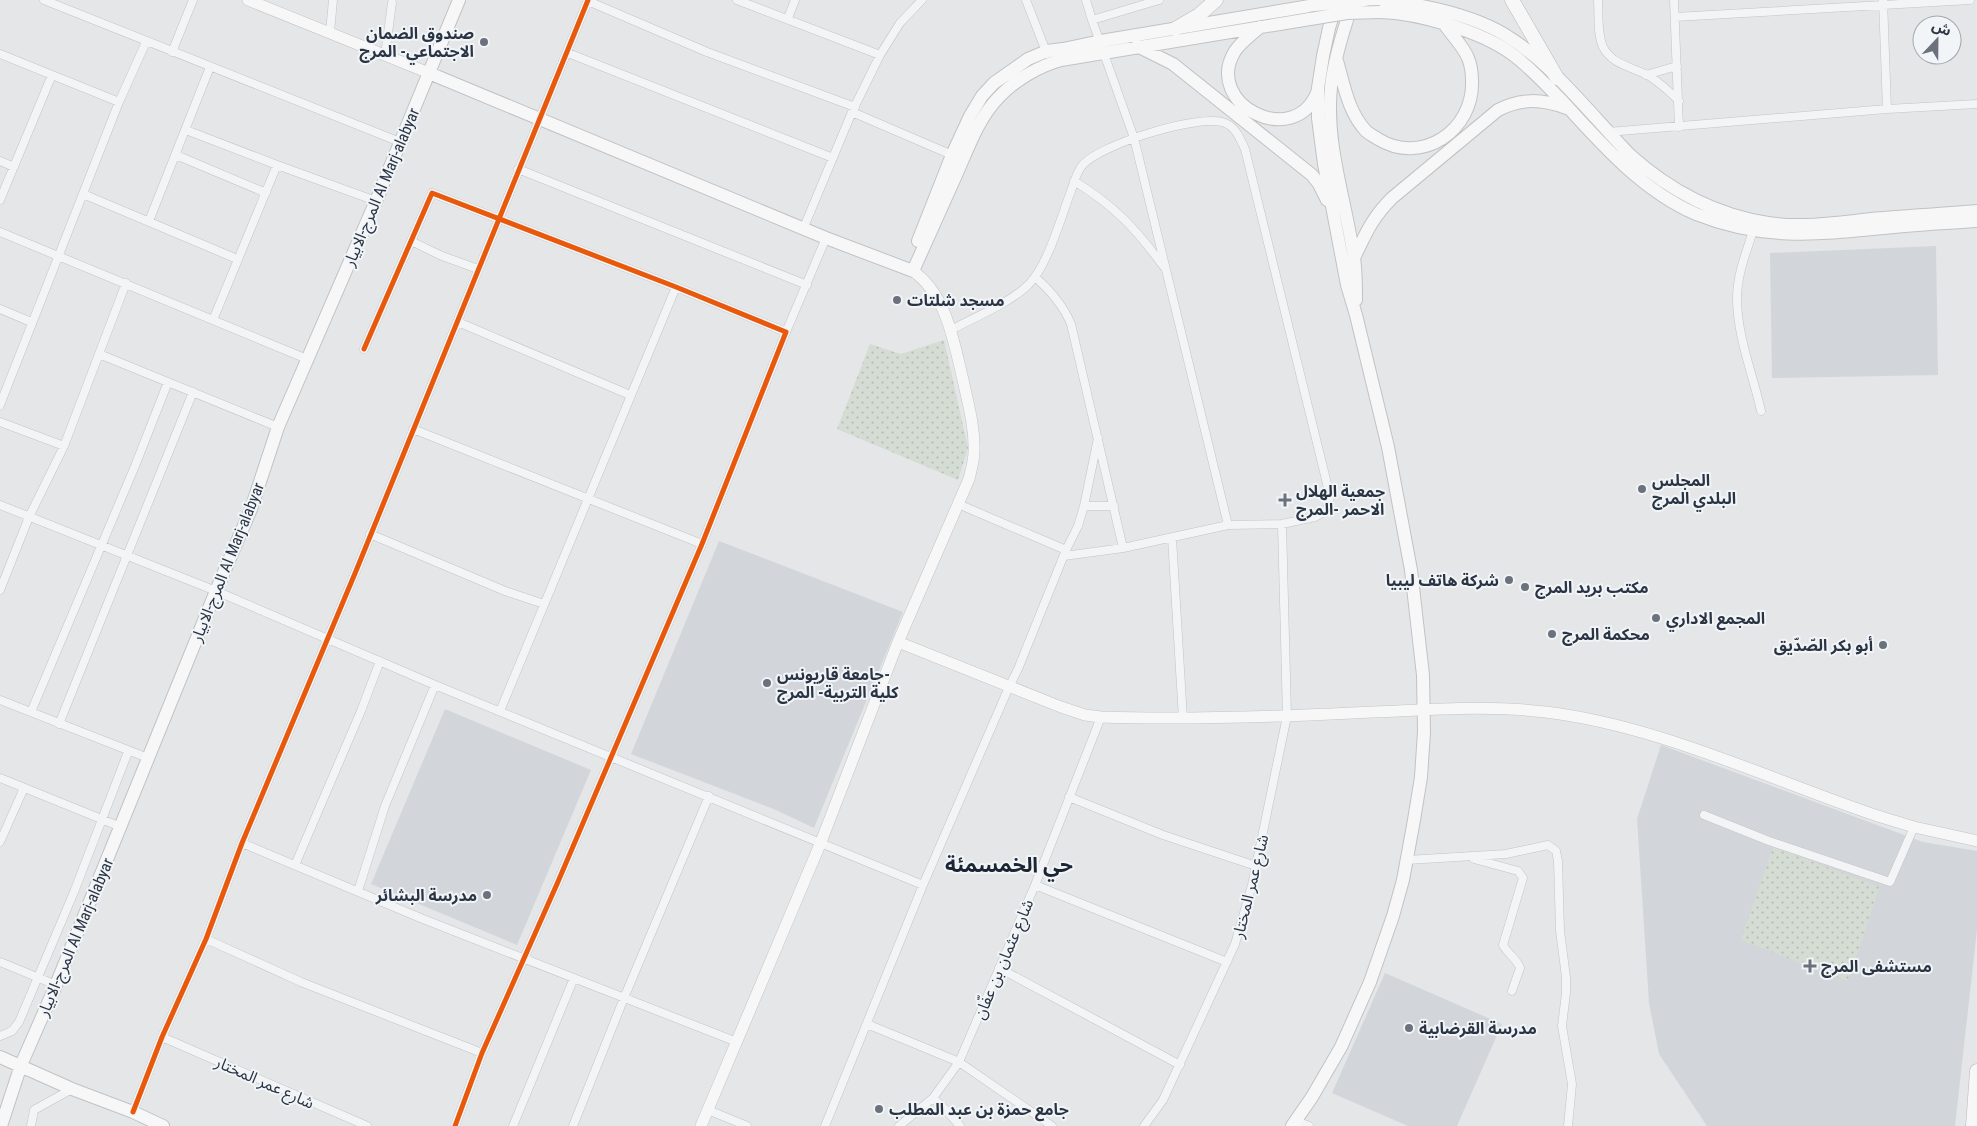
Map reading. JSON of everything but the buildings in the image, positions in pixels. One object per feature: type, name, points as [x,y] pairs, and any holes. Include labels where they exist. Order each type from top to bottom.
[{"type":"highway","points":[[1176,29],[1199,15],[1216,0]]},
{"type":"highway","points":[[1512,0],[1557,78]]},
{"type":"highway","points":[[1973,1126],[1977,1071]]},
{"type":"main road","name":"المرج-الابيار Al Marj-alabyar","points":[[1,1126],[21,1065],[56,985],[251,509],[278,427],[376,201],[459,0]]},
{"type":"main road","points":[[1287,0],[1302,8]]},
{"type":"main road","points":[[1260,26],[1235,52],[1230,67],[1230,80],[1234,94],[1241,105],[1262,118],[1274,120],[1287,118],[1298,114],[1315,98],[1328,28],[1339,0]]},
{"type":"main road","points":[[1354,0],[1336,57],[1331,87],[1330,113],[1337,179],[1354,258],[1356,315]]},
{"type":"main road","points":[[910,270],[984,117],[999,97],[1025,77],[1049,64],[1102,47],[1176,29],[1314,5],[1366,0],[1379,6],[1479,36],[1507,50],[1536,75],[1630,171],[1659,193],[1695,213],[1753,231],[1786,235],[1977,221]]},
{"type":"main road","points":[[910,270],[952,155],[970,116],[988,89],[1008,72],[1028,59],[1046,51],[1138,46],[1347,13],[1379,6],[1426,3],[1486,25],[1504,34],[1531,54],[1557,78],[1590,114],[1646,169],[1672,188],[1712,207],[1758,221],[1806,226],[1977,212]]},
{"type":"main road","points":[[1336,57],[1346,95],[1354,113],[1366,131],[1387,144],[1408,148],[1429,145],[1449,135],[1462,120],[1470,103],[1472,88],[1472,72],[1468,58],[1444,24]]},
{"type":"main road","points":[[1138,46],[1180,69],[1312,175],[1325,195],[1336,222]]},
{"type":"main road","points":[[429,73],[804,227],[826,238],[910,270]]},
{"type":"main road","points":[[1294,1123],[1329,1070],[1360,1006],[1393,916],[1407,860],[1421,777],[1424,708],[1423,675],[1411,570],[1388,447],[1378,414],[1356,315],[1347,285],[1324,164],[1319,127],[1318,88]]},
{"type":"main road","points":[[1354,258],[1367,229],[1378,212],[1498,110],[1516,102],[1535,100],[1590,114]]},
{"type":"main road","points":[[0,1057],[72,1089],[133,1112],[162,1126]]},
{"type":"street","points":[[44,0],[400,142]]},
{"type":"street","points":[[172,52],[193,0]]},
{"type":"street","points":[[248,0],[429,73]]},
{"type":"street","points":[[330,32],[333,0]]},
{"type":"street","points":[[737,0],[788,18],[880,55]]},
{"type":"street","points":[[788,18],[795,0]]},
{"type":"street","points":[[804,227],[853,109],[880,55],[900,23],[922,0]]},
{"type":"street","points":[[1026,0],[1046,51],[1049,64]]},
{"type":"street","points":[[1086,0],[1134,138],[1228,526]]},
{"type":"street","points":[[1598,0],[1600,37],[1603,47],[1608,54],[1619,63],[1646,75],[1660,84],[1679,101]]},
{"type":"street","points":[[1674,0],[1679,127]]},
{"type":"street","points":[[1675,17],[1883,3],[1970,0]]},
{"type":"street","points":[[385,55],[390,1]]},
{"type":"street","points":[[133,1112],[162,1038],[206,940],[242,844],[328,640],[458,322],[498,218],[588,1],[707,52],[853,109],[952,155]]},
{"type":"street","points":[[1092,20],[1153,1]]},
{"type":"street","points":[[1883,3],[1887,109]]},
{"type":"street","points":[[0,405],[119,102],[146,42]]},
{"type":"street","points":[[568,53],[833,158]]},
{"type":"street","points":[[0,54],[119,102]]},
{"type":"street","points":[[1646,75],[1678,66]]},
{"type":"street","points":[[149,221],[210,67]]},
{"type":"street","points":[[0,200],[52,75]]},
{"type":"street","points":[[1608,132],[1887,109],[1977,104]]},
{"type":"street","points":[[951,330],[1013,297],[1035,278],[1046,256],[1074,181],[1087,159],[1101,151],[1134,138],[1193,122],[1213,119],[1227,123],[1238,133],[1245,149],[1330,496],[1327,510],[1321,515],[1282,524],[1228,526],[1123,548],[1065,553],[958,504]]},
{"type":"street","points":[[186,130],[376,201]]},
{"type":"street","points":[[176,155],[266,193]]},
{"type":"street","points":[[0,161],[14,167]]},
{"type":"street","points":[[213,320],[276,165]]},
{"type":"street","points":[[518,169],[806,285]]},
{"type":"street","points":[[1074,181],[1118,212],[1140,236],[1167,272]]},
{"type":"street","points":[[364,349],[432,193],[676,287],[786,332]]},
{"type":"street","points":[[83,194],[237,259]]},
{"type":"street","points":[[1753,231],[1741,268],[1736,298],[1744,346],[1761,411]]},
{"type":"street","points":[[0,232],[307,358]]},
{"type":"street","points":[[455,1126],[482,1053],[557,884],[702,544],[786,332],[826,238]]},
{"type":"street","points":[[411,241],[442,256],[478,269]]},
{"type":"street","points":[[701,1126],[821,842],[898,642],[969,479],[974,453],[971,420],[951,330],[939,302],[924,278],[910,270]]},
{"type":"street","points":[[1035,278],[1054,296],[1064,309],[1071,324],[1123,548]]},
{"type":"street","points":[[0,590],[29,518],[64,446],[126,283]]},
{"type":"street","points":[[500,711],[676,287]]},
{"type":"street","points":[[0,309],[31,322]]},
{"type":"street","points":[[458,322],[630,394]]},
{"type":"street","points":[[99,354],[278,427]]},
{"type":"street","points":[[0,381],[8,385]]},
{"type":"street","points":[[31,712],[168,382]]},
{"type":"street","points":[[59,724],[193,392]]},
{"type":"street","points":[[0,422],[64,446]]},
{"type":"street","points":[[413,429],[702,544]]},
{"type":"street","points":[[825,1126],[924,885],[1078,526],[1098,438]]},
{"type":"street","points":[[0,506],[216,591],[435,685],[924,885]]},
{"type":"street","points":[[1084,506],[1114,506]]},
{"type":"street","name":"شارع عمر المختار","points":[[1144,1126],[1163,1100],[1180,1065],[1235,944],[1245,914],[1287,716],[1282,524]]},
{"type":"street","points":[[370,534],[505,591],[544,604]]},
{"type":"street","points":[[1172,538],[1183,719]]},
{"type":"street","points":[[898,642],[1009,687],[1085,715],[1101,717],[1183,719],[1287,716],[1424,708],[1519,709],[1587,718],[1665,740],[1849,806],[1914,827],[1977,840]]},
{"type":"street","points":[[295,865],[361,711],[380,661]]},
{"type":"street","points":[[358,892],[385,806],[435,685]]},
{"type":"street","points":[[0,700],[128,752],[148,758]]},
{"type":"street","name":"شارع عثمان بن عفّان","points":[[899,1126],[933,1098],[959,1062],[1035,885],[1101,717]]},
{"type":"street","points":[[0,1036],[12,1032],[37,978],[103,820],[128,752]]},
{"type":"street","points":[[0,778],[121,826]]},
{"type":"street","points":[[0,842],[24,788]]},
{"type":"street","points":[[573,1126],[708,796]]},
{"type":"street","points":[[1070,797],[1163,835],[1256,866]]},
{"type":"street","points":[[1704,815],[1769,841],[1890,882],[1914,827]]},
{"type":"street","points":[[242,844],[736,1042]]},
{"type":"street","points":[[1407,860],[1470,858],[1506,854],[1548,845],[1558,855],[1560,931],[1566,977],[1562,1026],[1572,1084],[1568,1126]]},
{"type":"street","points":[[1470,858],[1518,871],[1523,878],[1503,945],[1520,968],[1512,992]]},
{"type":"street","points":[[1035,885],[1227,962]]},
{"type":"street","points":[[206,940],[301,982],[482,1053]]},
{"type":"street","points":[[0,962],[56,985]]},
{"type":"street","points":[[999,968],[1180,1065]]},
{"type":"street","points":[[514,1126],[574,978]]},
{"type":"street","points":[[867,1024],[959,1062],[1052,1126]]},
{"type":"street","name":"شارع عمر المختار","points":[[162,1038],[367,1126]]},
{"type":"street","points":[[31,1126],[34,1110],[72,1089]]},
{"type":"street","points":[[933,1098],[960,1126]]},
{"type":"street","points":[[708,1110],[746,1126]]},
{"type":"street","points":[[1294,1123],[1309,1126]]},
{"type":"shaded area","points":[[1936,246],[1938,375],[1772,378],[1770,253]]},
{"type":"shaded area","points":[[944,340],[968,448],[958,480],[837,429],[870,344],[901,354]]},
{"type":"shaded area","name":"جامعة قاريونس- كلية التربية- المرج","points":[[719,541],[903,612],[814,828],[776,810],[631,754]]},
{"type":"shaded area","points":[[445,709],[591,770],[517,945],[371,884]]},
{"type":"shaded area","name":"مستشفى المرج","points":[[1661,745],[1923,842],[1977,851],[1977,930],[1955,1126],[1707,1126],[1659,1054],[1649,1003],[1637,819]]},
{"type":"shaded area","points":[[1773,847],[1880,887],[1848,981],[1741,940]]},
{"type":"shaded area","points":[[1385,973],[1502,1024],[1457,1126],[1408,1126],[1332,1093]]},
{"type":"cycle path","points":[[133,1112],[162,1037],[206,939],[242,843],[356,571],[588,0]]},
{"type":"cycle path","points":[[364,349],[432,193],[676,287],[786,332],[702,544],[557,884],[482,1053],[455,1126]]},
{"type":"place","name":"صندوق الضمان الاجتماعي- المرج","points":[[484,42]]},
{"type":"place","name":"مسجد شلتات","points":[[897,300]]},
{"type":"place","name":"المجلس البلدي المرج","points":[[1642,489]]},
{"type":"place","name":"جمعية الهلال الاحمر -المرج","points":[[1285,500]]},
{"type":"place","name":"شركة هاتف ليبيا","points":[[1509,580]]},
{"type":"place","name":"مكتب بريد المرج","points":[[1525,587]]},
{"type":"place","name":"المجمع الاداري","points":[[1656,618]]},
{"type":"place","name":"محكمة المرج","points":[[1552,634]]},
{"type":"place","name":"أبو بكر الصّدّيق","points":[[1883,645]]},
{"type":"place","name":"جامعة قاريونس- كلية التربية- المرج","points":[[767,683]]},
{"type":"place","name":"مدرسة البشائر","points":[[487,895]]},
{"type":"place","name":"مستشفى المرج","points":[[1810,966]]},
{"type":"place","name":"مدرسة القرضابية","points":[[1409,1028]]},
{"type":"place","name":"جامع حمزة بن عبد المطلب","points":[[879,1109]]},
{"type":"district","name":"حي الخمسمئة","points":[[1009,865]]}]
